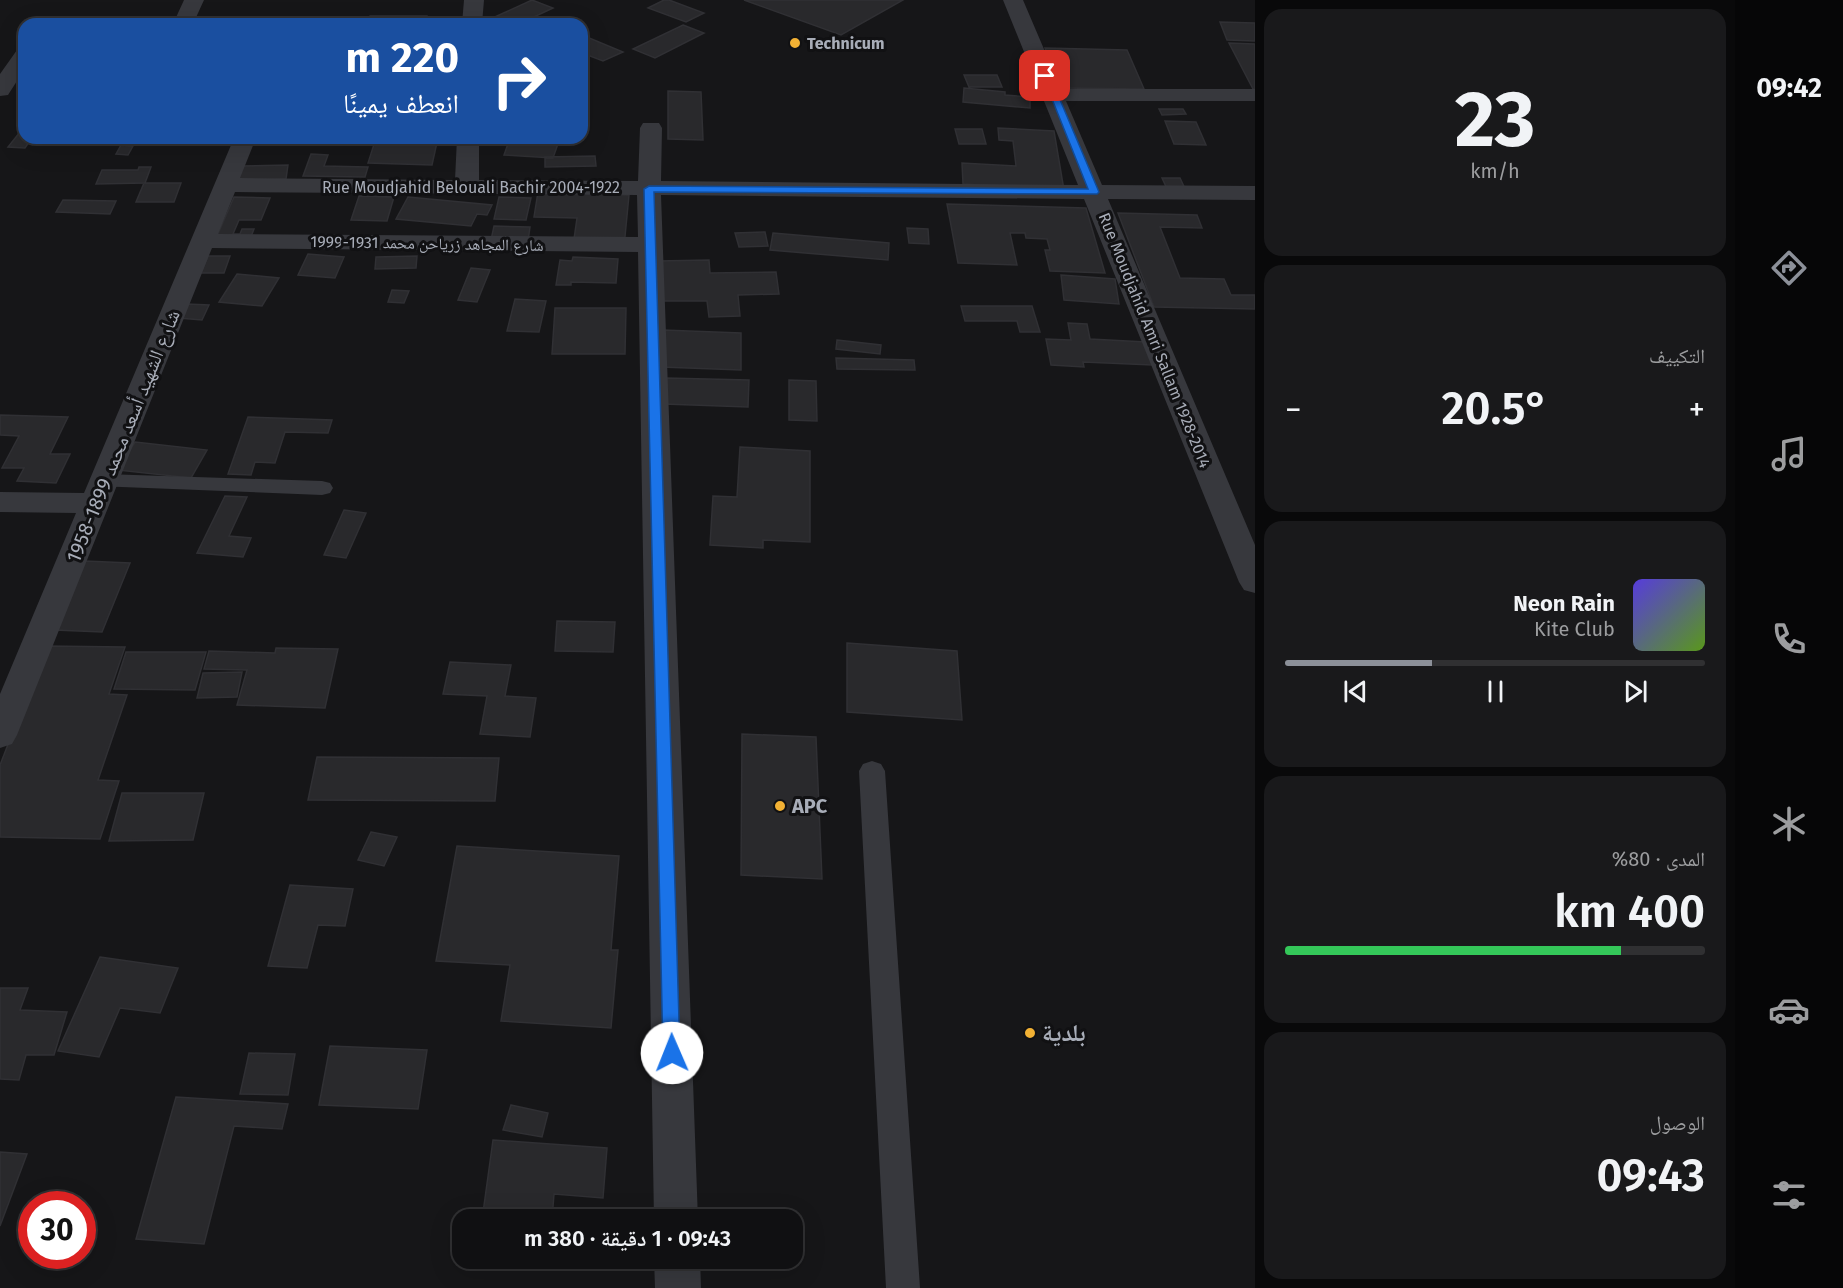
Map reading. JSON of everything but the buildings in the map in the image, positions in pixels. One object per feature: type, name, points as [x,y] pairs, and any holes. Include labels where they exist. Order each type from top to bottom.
[{"type":"street","points":[[186,18],[194,0]]},
{"type":"street","points":[[472,18],[474,0]]},
{"type":"street","name":"Rue Moudjahid Amri Sallam 1928-2014","points":[[1013,0],[1255,582]]},
{"type":"street","points":[[0,90],[18,50]]},
{"type":"street","points":[[1053,95],[1255,95]]},
{"type":"street","points":[[651,128],[650,245],[676,1209]]},
{"type":"street","name":"شارع الشهيد أسعد محمد 1899-1958","points":[[0,735],[243,144]]},
{"type":"street","points":[[467,187],[468,144]]},
{"type":"street","name":"Rue Moudjahid Belouali Bachir 2004-1922","points":[[226,185],[1255,194]]},
{"type":"street","name":"شارع المجاهد زرياحن محمد 1931-1999","points":[[204,241],[650,245]]},
{"type":"street","points":[[0,502],[100,492]]},
{"type":"street","points":[[1226,510],[1255,510]]},
{"type":"street","points":[[677,1269],[678,1288]]},
{"type":"lane","points":[[100,492],[322,488]]},
{"type":"lane","points":[[872,771],[903,1288]]},
{"type":"place","name":"Technicum","points":[[795,43]]},
{"type":"place","name":"APC","points":[[780,806]]},
{"type":"place","name":"بلدية","points":[[1030,1033]]},
{"type":"route","points":[[672,1053],[649,189],[1094,192],[1045,76]]}]
